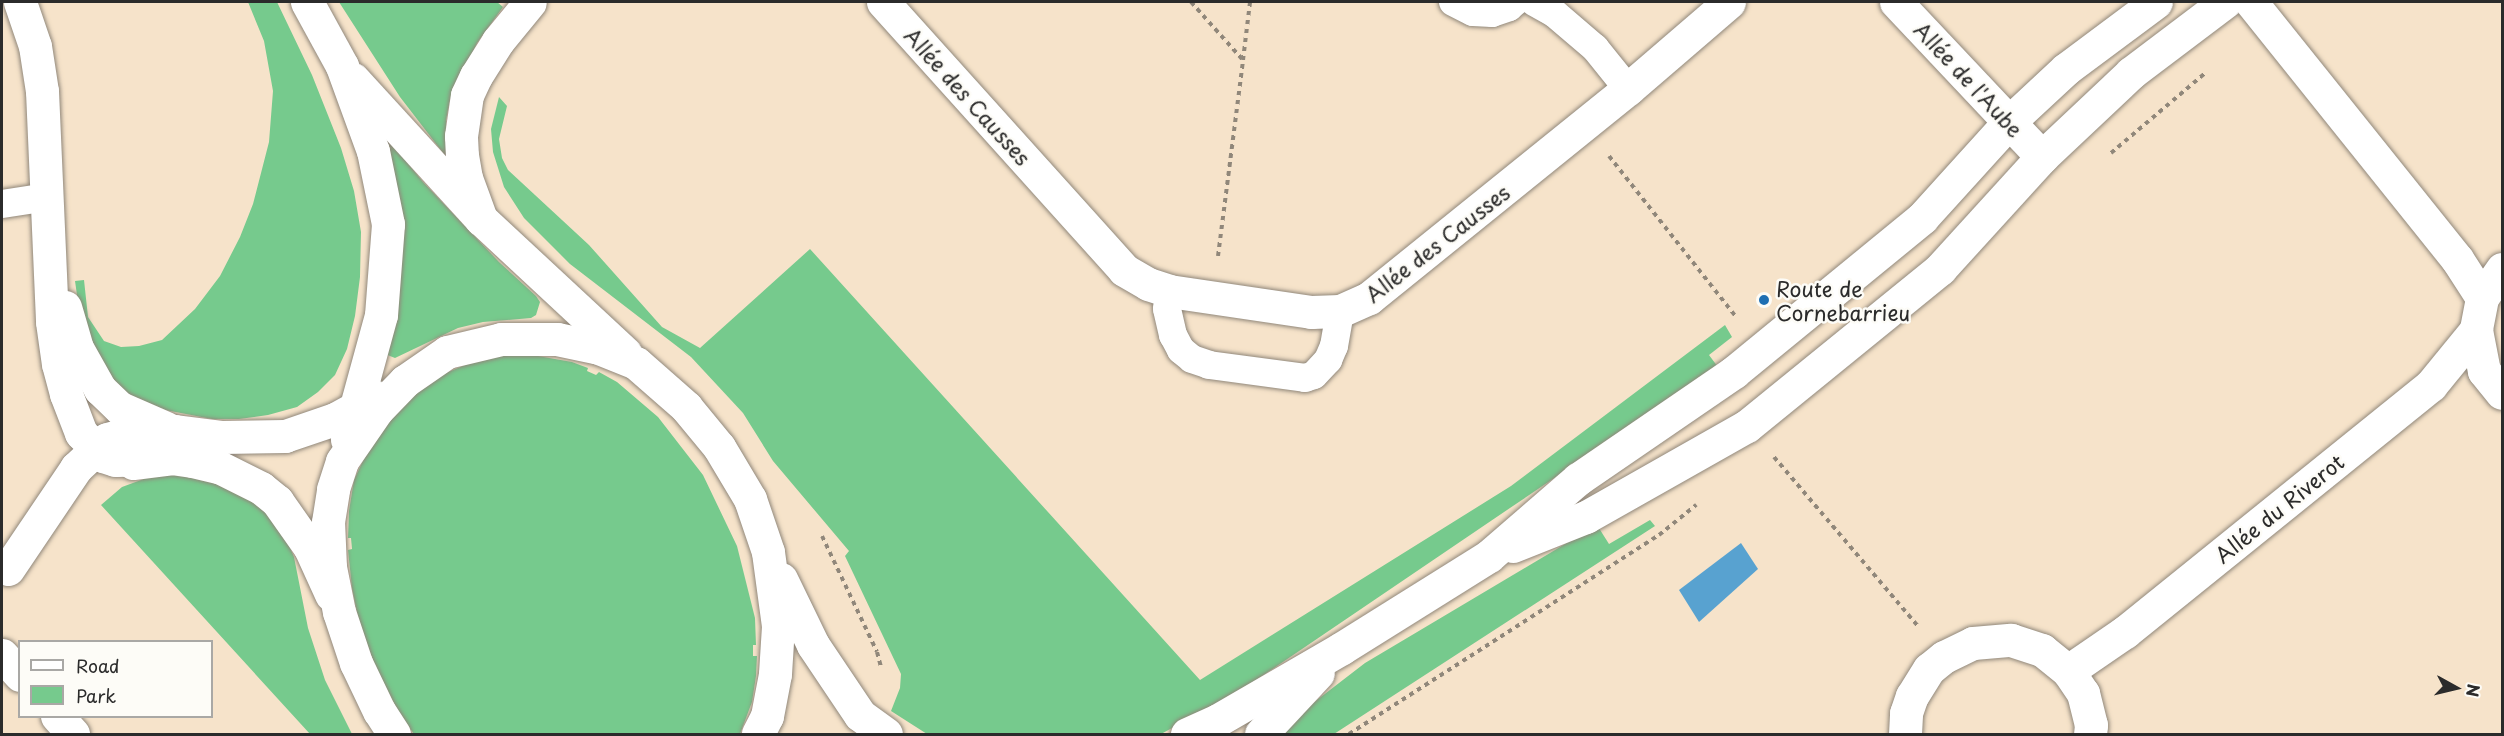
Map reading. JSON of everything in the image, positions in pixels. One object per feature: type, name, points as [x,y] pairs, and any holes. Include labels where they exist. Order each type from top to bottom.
[{"type":"street","points":[[20,2],[35,46],[42,91],[52,322],[58,364],[73,417],[81,433],[94,449],[115,460],[171,458],[219,467],[261,488],[277,501],[310,548],[339,612],[356,663],[387,727]]},
{"type":"street","points":[[307,2],[342,66],[373,151],[388,224],[381,315],[333,489],[328,522],[330,567],[339,612]]},
{"type":"street","points":[[481,219],[466,178],[462,156],[461,136],[467,95],[498,41],[530,2]]},
{"type":"street","name":"Allée des Causses","points":[[883,2],[1124,270],[1148,284],[1169,291],[1311,312],[1340,311],[1369,298],[1628,89],[1729,2]]},
{"type":"street","name":"Allée de l'Aube","points":[[1896,2],[2042,157]]},
{"type":"street","points":[[1187,735],[1342,648],[1489,556],[1578,479],[1734,372],[1922,218],[2009,122],[2066,69],[2156,2]]},
{"type":"street","points":[[1489,556],[1586,517],[1747,426],[1940,269],[2042,157],[2131,73],[2225,2]]},
{"type":"street","points":[[2251,2],[2457,259],[2482,298]]},
{"type":"street","points":[[342,66],[481,219],[686,407],[719,447],[750,499],[768,552],[813,645],[860,715],[886,735]]},
{"type":"street","points":[[50,263],[77,348],[100,389],[120,408],[146,422],[175,431],[221,437],[285,436],[335,419],[405,381],[447,352],[501,339],[557,339],[596,347],[636,363]]},
{"type":"street","name":"Allée du Riverot","points":[[2502,269],[2482,298],[2476,330],[2484,371],[2502,393]]},
{"type":"street","name":"Allée du Riverot","points":[[2068,671],[2126,632],[2431,385],[2476,330]]},
{"type":"street","points":[[342,461],[377,410],[405,381]]},
{"type":"street","points":[[5,573],[76,468],[94,449],[106,439],[125,434],[175,431]]},
{"type":"street","points":[[5,573],[49,530],[93,481],[112,469],[154,459]]},
{"type":"street","points":[[758,735],[767,716],[775,674],[778,635],[768,552]]},
{"type":"street","points":[[1905,735],[1906,713],[1912,696],[1929,669],[1944,657],[1973,643],[2011,640],[2042,650],[2068,671],[2083,693],[2091,725],[2090,735]]},
{"type":"street","points":[[1261,735],[1342,648]]},
{"type":"street","points":[[2,655],[18,673]]},
{"type":"street","points":[[58,718],[73,735]]},
{"type":"lane","points":[[1453,2],[1473,12],[1491,13],[1509,7],[1515,2]]},
{"type":"lane","points":[[1534,2],[1554,13],[1595,48],[1628,89]]},
{"type":"lane","points":[[2,204],[47,197]]},
{"type":"lane","points":[[1169,291],[1167,309],[1173,335],[1181,350],[1192,359],[1209,365],[1305,378],[1314,375],[1328,360],[1334,346],[1340,311]]},
{"type":"path","points":[[1191,2],[1243,60]]},
{"type":"path","points":[[1213,298],[1250,2]]},
{"type":"path","points":[[1585,124],[1739,320]]},
{"type":"path","points":[[1747,426],[1944,657]]},
{"type":"path","points":[[822,536],[877,652],[882,672]]},
{"type":"green space","points":[[248,2],[277,2],[312,75],[341,148],[354,191],[361,232],[360,277],[355,316],[347,349],[335,375],[318,392],[297,407],[268,415],[239,419],[212,419],[160,409],[131,397],[110,377],[94,355],[80,316],[75,281],[84,280],[88,317],[104,341],[121,347],[139,346],[162,340],[195,309],[220,276],[240,237],[253,204],[269,142],[273,91],[264,41]]},
{"type":"green space","points":[[339,2],[497,2],[503,7],[477,43],[450,100],[446,120],[447,158],[400,97]]},
{"type":"green space","points":[[499,97],[507,106],[499,139],[502,158],[508,170],[589,245],[662,327],[700,348],[810,249],[1200,680],[1511,486],[1725,325],[1732,337],[1709,355],[1718,367],[1237,693],[1161,734],[927,734],[891,711],[900,688],[901,674],[845,556],[849,551],[773,461],[743,413],[691,357],[570,264],[524,218],[504,187],[493,152],[491,129]]},
{"type":"green space","points":[[379,128],[423,182],[499,262],[536,296],[540,302],[536,315],[531,318],[483,322],[458,328],[395,358],[385,354]]},
{"type":"green space","points":[[505,355],[538,356],[572,362],[588,368],[587,371],[596,375],[599,372],[617,382],[658,417],[703,475],[737,546],[755,618],[756,645],[753,645],[753,656],[757,656],[756,676],[752,702],[740,734],[414,734],[401,716],[377,671],[359,622],[352,588],[348,550],[352,549],[351,538],[348,538],[354,480],[370,446],[389,417],[414,393],[441,375],[475,361]]},
{"type":"green space","points":[[171,469],[250,495],[284,534],[294,557],[308,628],[325,680],[352,734],[310,734],[101,505],[122,487]]},
{"type":"green space","points":[[1650,520],[1655,526],[1334,734],[1279,734],[1304,710],[1365,663],[1597,525],[1609,544]]},
{"type":"water","points":[[1741,543],[1758,569],[1699,622],[1679,590]]},
{"type":"place","name":"Route de Cornebarrieu","points":[[1764,300]]}]
